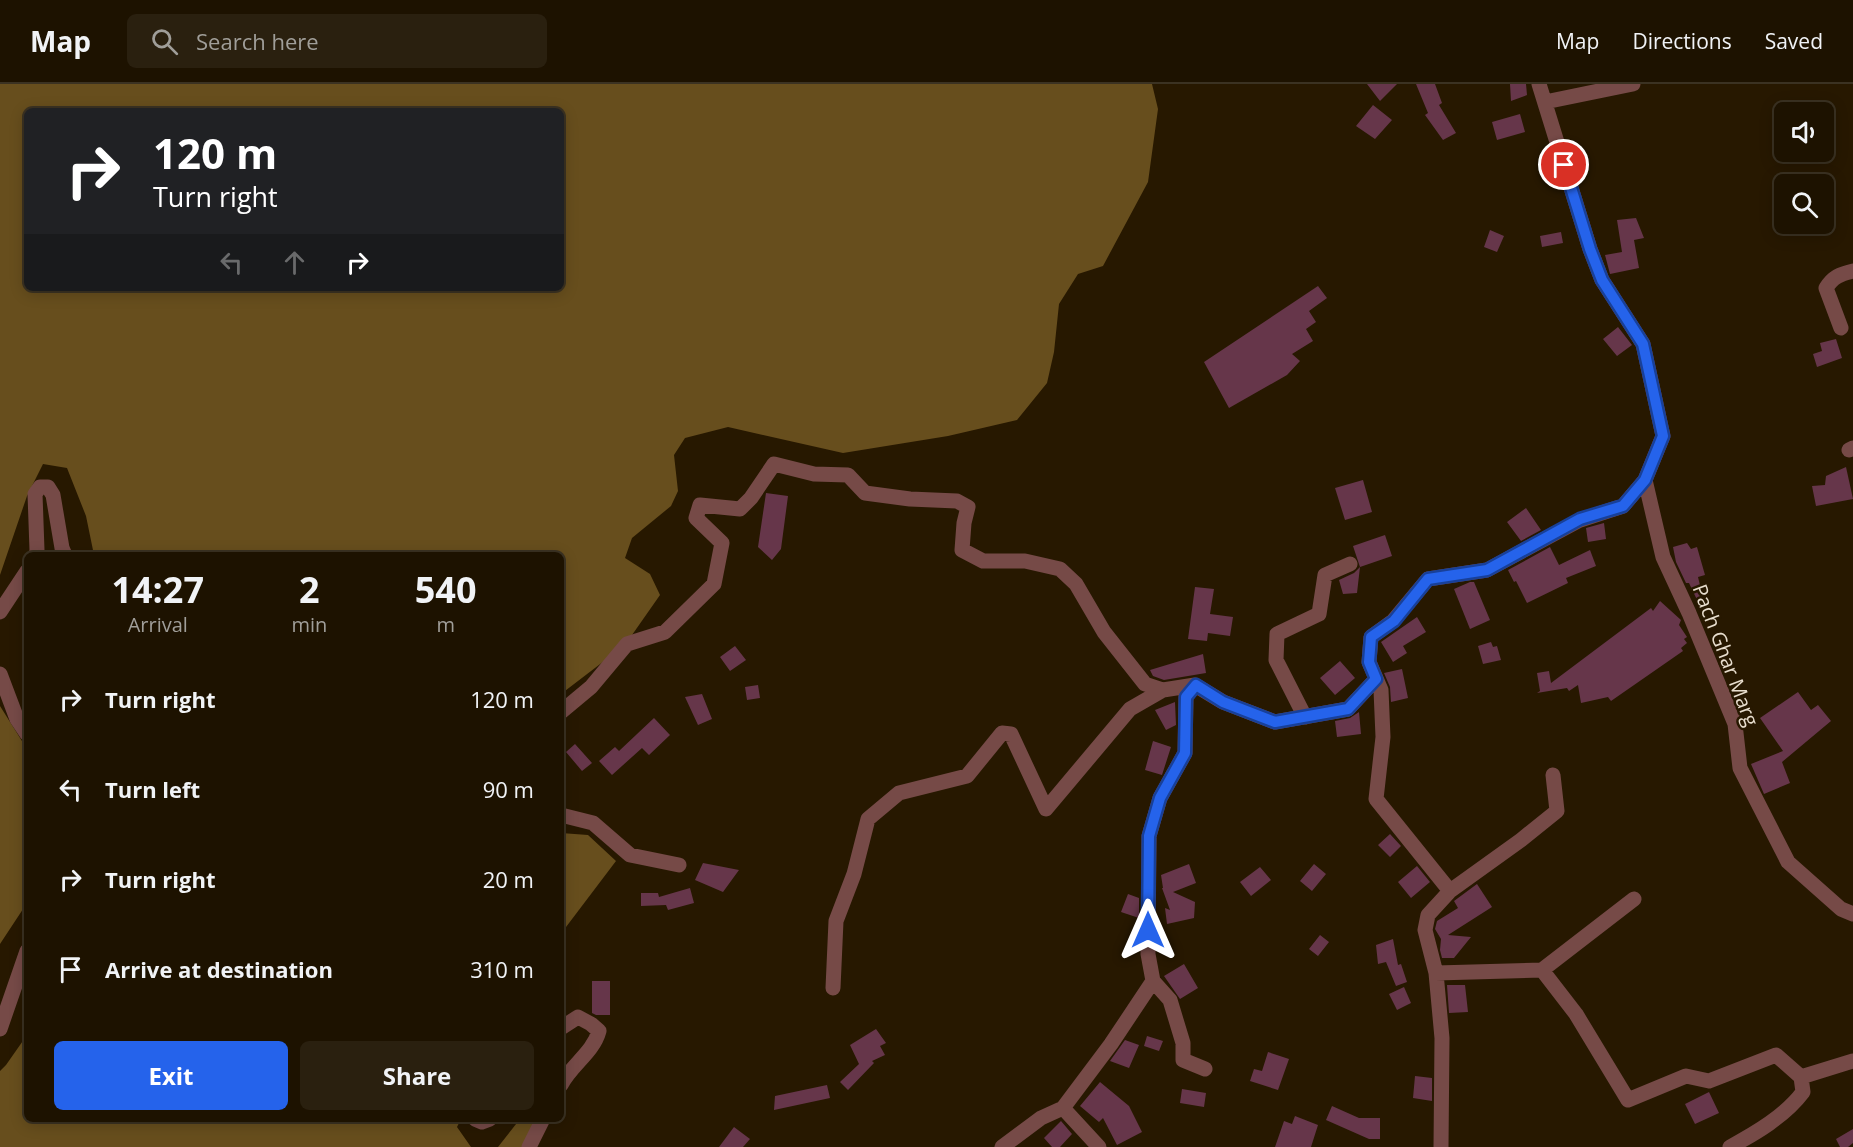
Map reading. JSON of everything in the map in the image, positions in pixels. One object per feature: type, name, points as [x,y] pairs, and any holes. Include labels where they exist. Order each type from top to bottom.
[{"type":"street","points":[[1450,891],[1376,798],[1383,737],[1381,690],[1369,662],[1371,637],[1394,621],[1428,579],[1487,570],[1580,519],[1623,506],[1645,480],[1663,436],[1643,344],[1602,280],[1590,249],[1539,84]]},
{"type":"street","points":[[1545,102],[1633,84]]},
{"type":"street","points":[[1841,328],[1826,288],[1831,279],[1853,271]]},
{"type":"street","points":[[564,710],[591,687],[627,644],[665,632],[714,584],[722,543],[696,518],[700,505],[740,509],[751,498],[774,464],[814,474],[848,476],[865,493],[910,499],[957,501],[968,507],[962,550],[983,561],[1025,561],[1060,568],[1076,584],[1104,632],[1146,684],[1163,690]]},
{"type":"street","name":"Pach Ghar Marg","points":[[1645,480],[1663,557],[1735,724],[1740,768],[1788,862],[1841,909],[1853,914]]},
{"type":"street","points":[[37,552],[35,494],[40,487],[48,487],[53,495],[64,552]]},
{"type":"street","points":[[1305,717],[1276,660],[1277,633],[1319,614],[1325,575],[1350,564]]},
{"type":"street","points":[[0,612],[24,576]]},
{"type":"street","points":[[0,674],[17,719],[24,730]]},
{"type":"street","points":[[832,988],[836,921],[854,874],[868,819],[899,794],[967,776],[1002,733],[1011,734],[1046,809],[1130,709],[1163,690],[1196,685],[1223,702],[1275,722],[1348,709],[1376,679]]},
{"type":"street","points":[[1196,685],[1186,697],[1185,753],[1160,798],[1149,836],[1148,954],[1153,981],[1170,1000],[1183,1043],[1184,1060],[1205,1070]]},
{"type":"street","points":[[1441,1147],[1442,1038],[1436,973],[1425,930],[1428,915],[1450,891],[1521,840],[1557,810],[1553,775]]},
{"type":"street","points":[[564,816],[593,823],[630,855],[679,865]]},
{"type":"street","points":[[1436,973],[1542,970],[1634,899]]},
{"type":"street","points":[[0,1029],[24,960]]},
{"type":"street","points":[[1542,970],[1576,1014],[1628,1100],[1686,1076],[1709,1081],[1776,1055],[1801,1077],[1803,1092],[1794,1104],[1730,1147]]},
{"type":"street","points":[[1002,1147],[1041,1118],[1063,1108],[1111,1044],[1153,981]]},
{"type":"street","points":[[564,1026],[578,1017],[598,1031],[596,1043],[564,1079]]},
{"type":"street","points":[[1801,1077],[1853,1061]]},
{"type":"street","points":[[1063,1108],[1099,1147]]},
{"type":"street","points":[[529,1147],[542,1122]]},
{"type":"shaded area","points":[[0,84],[1152,84],[1158,109],[1148,182],[1103,266],[1078,274],[1059,304],[1054,352],[1047,383],[1017,420],[948,436],[843,453],[728,427],[685,438],[674,455],[678,491],[671,506],[632,538],[625,558],[650,574],[660,595],[625,645],[564,692],[564,552],[93,552],[86,516],[67,468],[43,464],[27,496],[0,575]]},
{"type":"shaded area","points":[[0,706],[24,744],[24,908],[0,944]]},
{"type":"shaded area","points":[[564,833],[588,835],[616,861],[564,930]]},
{"type":"shaded area","points":[[24,1039],[24,1122],[460,1122],[457,1127],[471,1147],[0,1147],[0,1071]]},
{"type":"shaded area","points":[[518,1122],[539,1122],[525,1147],[498,1147]]},
{"type":"building","points":[[1367,84],[1397,84],[1380,101]]},
{"type":"building","points":[[1416,84],[1435,84],[1442,103],[1439,105],[1456,133],[1443,140],[1425,115],[1428,113]]},
{"type":"building","points":[[1510,84],[1526,84],[1527,95],[1511,101]]},
{"type":"building","points":[[1373,105],[1392,120],[1375,139],[1356,126]]},
{"type":"building","points":[[1520,114],[1525,132],[1497,140],[1492,122]]},
{"type":"building","points":[[1636,218],[1644,238],[1634,240],[1639,268],[1610,274],[1605,255],[1622,252],[1617,220]]},
{"type":"building","points":[[1490,230],[1504,236],[1497,252],[1484,247]]},
{"type":"building","points":[[1561,232],[1563,243],[1542,247],[1540,236]]},
{"type":"building","points":[[1318,286],[1327,298],[1309,311],[1316,322],[1306,329],[1313,341],[1292,354],[1300,361],[1287,375],[1229,408],[1204,362]]},
{"type":"building","points":[[1618,327],[1632,345],[1617,356],[1603,339]]},
{"type":"building","points":[[1836,339],[1842,358],[1817,367],[1813,354],[1822,351],[1820,343]]},
{"type":"building","points":[[1846,467],[1853,499],[1816,506],[1812,486],[1825,485],[1826,476]]},
{"type":"building","points":[[1363,480],[1372,512],[1345,520],[1335,488]]},
{"type":"building","points":[[766,493],[788,496],[781,549],[772,560],[758,547]]},
{"type":"building","points":[[1526,508],[1541,530],[1521,541],[1507,522]]},
{"type":"building","points":[[1604,523],[1606,539],[1588,542],[1586,528]]},
{"type":"building","points":[[1385,535],[1392,556],[1360,567],[1353,546]]},
{"type":"building","points":[[1687,543],[1691,549],[1697,547],[1705,575],[1698,577],[1704,602],[1699,604],[1676,562],[1673,547]]},
{"type":"building","points":[[1550,547],[1559,565],[1590,550],[1596,566],[1566,578],[1568,583],[1527,603],[1508,570]]},
{"type":"building","points":[[1360,567],[1357,593],[1343,594],[1339,580],[1354,573]]},
{"type":"building","points":[[1474,582],[1490,620],[1470,629],[1454,589]]},
{"type":"building","points":[[1195,587],[1214,589],[1210,614],[1233,617],[1230,636],[1208,633],[1207,641],[1188,639]]},
{"type":"building","points":[[1660,601],[1681,620],[1679,625],[1687,637],[1684,639],[1687,643],[1681,648],[1683,651],[1611,701],[1608,697],[1581,703],[1578,685],[1569,691],[1567,688],[1537,693],[1540,691],[1537,673],[1549,671],[1551,683],[1651,608],[1653,611]]},
{"type":"building","points":[[1417,617],[1426,632],[1403,646],[1407,653],[1393,662],[1381,642]]},
{"type":"building","points":[[1491,642],[1493,647],[1497,646],[1501,660],[1483,664],[1478,646]]},
{"type":"building","points":[[735,646],[746,660],[730,671],[720,657]]},
{"type":"building","points":[[1203,654],[1206,673],[1164,680],[1153,676],[1150,670]]},
{"type":"building","points":[[1340,661],[1355,678],[1335,695],[1320,678]]},
{"type":"building","points":[[1402,669],[1408,698],[1391,702],[1390,687],[1384,673]]},
{"type":"building","points":[[758,685],[760,698],[747,700],[745,687]]},
{"type":"building","points":[[1798,692],[1811,710],[1818,705],[1831,721],[1782,762],[1790,783],[1764,794],[1751,764],[1783,751],[1760,718]]},
{"type":"building","points":[[702,694],[712,719],[698,725],[685,697]]},
{"type":"building","points":[[1175,702],[1176,725],[1166,730],[1155,710]]},
{"type":"building","points":[[1359,712],[1361,734],[1337,737],[1335,721],[1350,718]]},
{"type":"building","points":[[654,718],[670,735],[649,755],[642,748],[612,775],[599,761],[615,747],[619,751]]},
{"type":"building","points":[[1153,741],[1171,747],[1162,775],[1145,770]]},
{"type":"building","points":[[575,744],[592,763],[582,771],[566,752]]},
{"type":"building","points":[[1390,834],[1401,846],[1390,857],[1378,845]]},
{"type":"building","points":[[703,863],[739,870],[723,892],[695,880]]},
{"type":"building","points":[[1189,864],[1196,883],[1173,892],[1195,902],[1194,918],[1167,924],[1165,908],[1170,910],[1162,888],[1161,875]]},
{"type":"building","points":[[1314,864],[1326,874],[1312,891],[1300,881]]},
{"type":"building","points":[[1417,866],[1430,882],[1411,898],[1398,882]]},
{"type":"building","points":[[1260,867],[1271,880],[1251,896],[1240,882]]},
{"type":"building","points":[[1477,884],[1492,907],[1448,935],[1471,937],[1454,958],[1442,958],[1441,939],[1435,929],[1437,921],[1458,908],[1454,901]]},
{"type":"building","points":[[690,888],[694,903],[668,910],[666,905],[641,906],[641,893],[658,893],[659,897]]},
{"type":"building","points":[[1128,894],[1139,898],[1139,918],[1121,912]]},
{"type":"building","points":[[1320,935],[1329,942],[1318,956],[1309,949]]},
{"type":"building","points":[[1393,939],[1398,965],[1401,964],[1407,982],[1396,986],[1386,962],[1378,964],[1376,945]]},
{"type":"building","points":[[1184,964],[1198,988],[1180,999],[1164,976]]},
{"type":"building","points":[[592,981],[610,981],[610,1015],[592,1013]]},
{"type":"building","points":[[1447,985],[1465,985],[1468,1012],[1449,1013]]},
{"type":"building","points":[[1404,987],[1411,1003],[1397,1010],[1389,994]]},
{"type":"building","points":[[876,1029],[886,1043],[880,1046],[885,1055],[872,1061],[874,1063],[848,1090],[840,1082],[859,1064],[850,1045]]},
{"type":"building","points":[[1147,1036],[1163,1041],[1159,1051],[1144,1046]]},
{"type":"building","points":[[1125,1040],[1139,1045],[1129,1068],[1110,1061]]},
{"type":"building","points":[[1268,1052],[1289,1059],[1278,1090],[1250,1081],[1254,1069],[1262,1071]]},
{"type":"building","points":[[1415,1076],[1432,1078],[1432,1101],[1413,1098]]},
{"type":"building","points":[[1100,1082],[1129,1106],[1142,1132],[1117,1145],[1103,1118],[1099,1122],[1080,1106]]},
{"type":"building","points":[[827,1085],[830,1098],[774,1110],[775,1096]]},
{"type":"building","points":[[1182,1089],[1206,1093],[1204,1107],[1180,1103]]},
{"type":"building","points":[[1709,1092],[1719,1113],[1695,1124],[1685,1104]]},
{"type":"building","points":[[1332,1106],[1359,1118],[1380,1118],[1380,1139],[1369,1139],[1326,1120]]},
{"type":"building","points":[[1295,1116],[1318,1125],[1311,1147],[1275,1147],[1284,1121],[1292,1124]]},
{"type":"building","points":[[1061,1121],[1072,1134],[1060,1147],[1052,1147],[1044,1138]]},
{"type":"building","points":[[734,1127],[750,1139],[743,1147],[719,1147]]},
{"type":"building","points":[[1853,1129],[1853,1143],[1848,1147],[1840,1147],[1836,1139]]},
{"type":"route","points":[[1148,930],[1149,836],[1160,798],[1185,753],[1186,697],[1196,685],[1223,702],[1275,722],[1348,709],[1376,679],[1369,662],[1371,637],[1394,621],[1428,579],[1487,570],[1580,519],[1623,506],[1645,480],[1663,436],[1643,344],[1602,280],[1564,165]]}]
